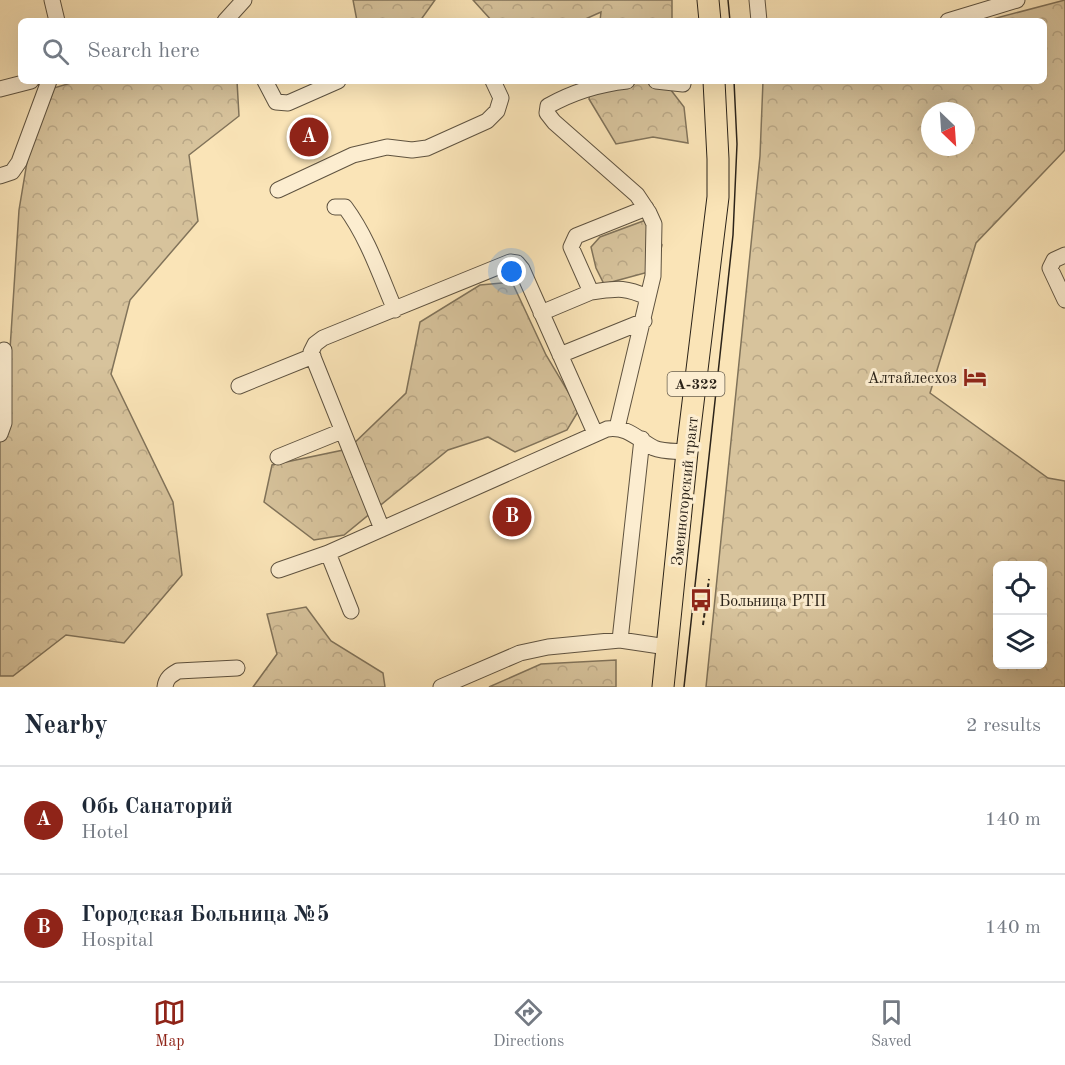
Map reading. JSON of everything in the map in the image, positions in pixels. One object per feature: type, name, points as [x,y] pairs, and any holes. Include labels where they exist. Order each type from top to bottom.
[{"type":"highway","points":[[708,0],[710,18]]},
{"type":"highway","name":"Змеиногорский тракт","points":[[663,687],[687,452],[718,197],[718,137],[714,84]]},
{"type":"street","points":[[52,0],[56,18]]},
{"type":"street","points":[[757,0],[759,18]]},
{"type":"street","points":[[958,18],[1017,0]]},
{"type":"street","points":[[0,89],[19,84]]},
{"type":"street","points":[[0,176],[12,172],[19,162],[48,84]]},
{"type":"street","points":[[266,84],[276,102],[288,103],[331,84]]},
{"type":"street","points":[[278,190],[353,155],[387,147],[412,150],[427,148],[487,121],[497,111],[501,98],[495,84]]},
{"type":"street","points":[[603,84],[564,97],[548,106],[548,113],[554,122],[637,195],[654,224],[653,276],[617,428]]},
{"type":"street","points":[[334,207],[345,207],[354,218],[394,310]]},
{"type":"street","points":[[591,292],[572,248],[576,236],[646,207]]},
{"type":"street","points":[[1065,255],[1054,260],[1050,268],[1065,300]]},
{"type":"street","points":[[382,530],[311,352],[315,344],[323,338],[510,262],[517,262],[595,433]]},
{"type":"street","points":[[541,313],[591,292],[622,288],[647,297]]},
{"type":"street","points":[[560,355],[644,321]]},
{"type":"street","points":[[0,434],[4,423],[4,350]]},
{"type":"street","points":[[240,386],[313,356]]},
{"type":"street","points":[[279,570],[328,553],[382,530],[595,433],[617,428],[632,432],[657,449],[687,452]]},
{"type":"street","points":[[278,457],[342,430]]},
{"type":"street","points":[[620,640],[642,439]]},
{"type":"street","points":[[328,553],[351,611]]},
{"type":"street","points":[[441,687],[520,653],[548,647],[620,640],[667,647]]},
{"type":"street","points":[[165,687],[170,675],[178,671],[237,668]]},
{"type":"path","points":[[703,625],[709,579]]},
{"type":"green space","points":[[353,0],[435,0],[422,18],[356,18]]},
{"type":"green space","points":[[473,0],[672,0],[672,18],[600,18],[601,12],[588,18],[489,18]]},
{"type":"green space","points":[[1065,0],[1065,150],[976,243],[930,393],[1048,478],[1065,481],[1065,687],[706,687],[760,156],[763,84],[1047,84],[1047,18],[996,18]]},
{"type":"green space","points":[[68,84],[237,84],[239,116],[189,155],[198,221],[130,300],[111,374],[173,502],[182,575],[124,643],[66,635],[13,676],[0,676],[0,415],[9,365],[19,210],[28,156],[50,89]]},
{"type":"green space","points":[[592,84],[666,84],[684,107],[688,143],[653,137],[616,144],[589,99]]},
{"type":"green space","points":[[646,220],[662,245],[656,270],[604,284],[596,268],[591,247],[600,237]]},
{"type":"green space","points":[[512,282],[546,355],[579,410],[567,430],[515,452],[488,437],[448,450],[344,535],[314,540],[264,502],[272,465],[348,449],[406,393],[420,322],[480,285]]},
{"type":"green space","points":[[306,607],[331,641],[383,673],[385,687],[253,687],[277,654],[267,614]]},
{"type":"green space","points":[[616,660],[616,687],[489,687],[541,664]]},
{"type":"tram line","points":[[728,0],[730,18]]},
{"type":"tram line","points":[[684,687],[733,235],[737,144],[734,84]]},
{"type":"place","name":"Обь Санаторий","points":[[309,137]]},
{"type":"place","name":"Алтайлесхоз","points":[[975,377]]},
{"type":"place","name":"Городская Больница №5","points":[[512,517]]},
{"type":"place","name":"Больница РТП","points":[[701,600]]}]
